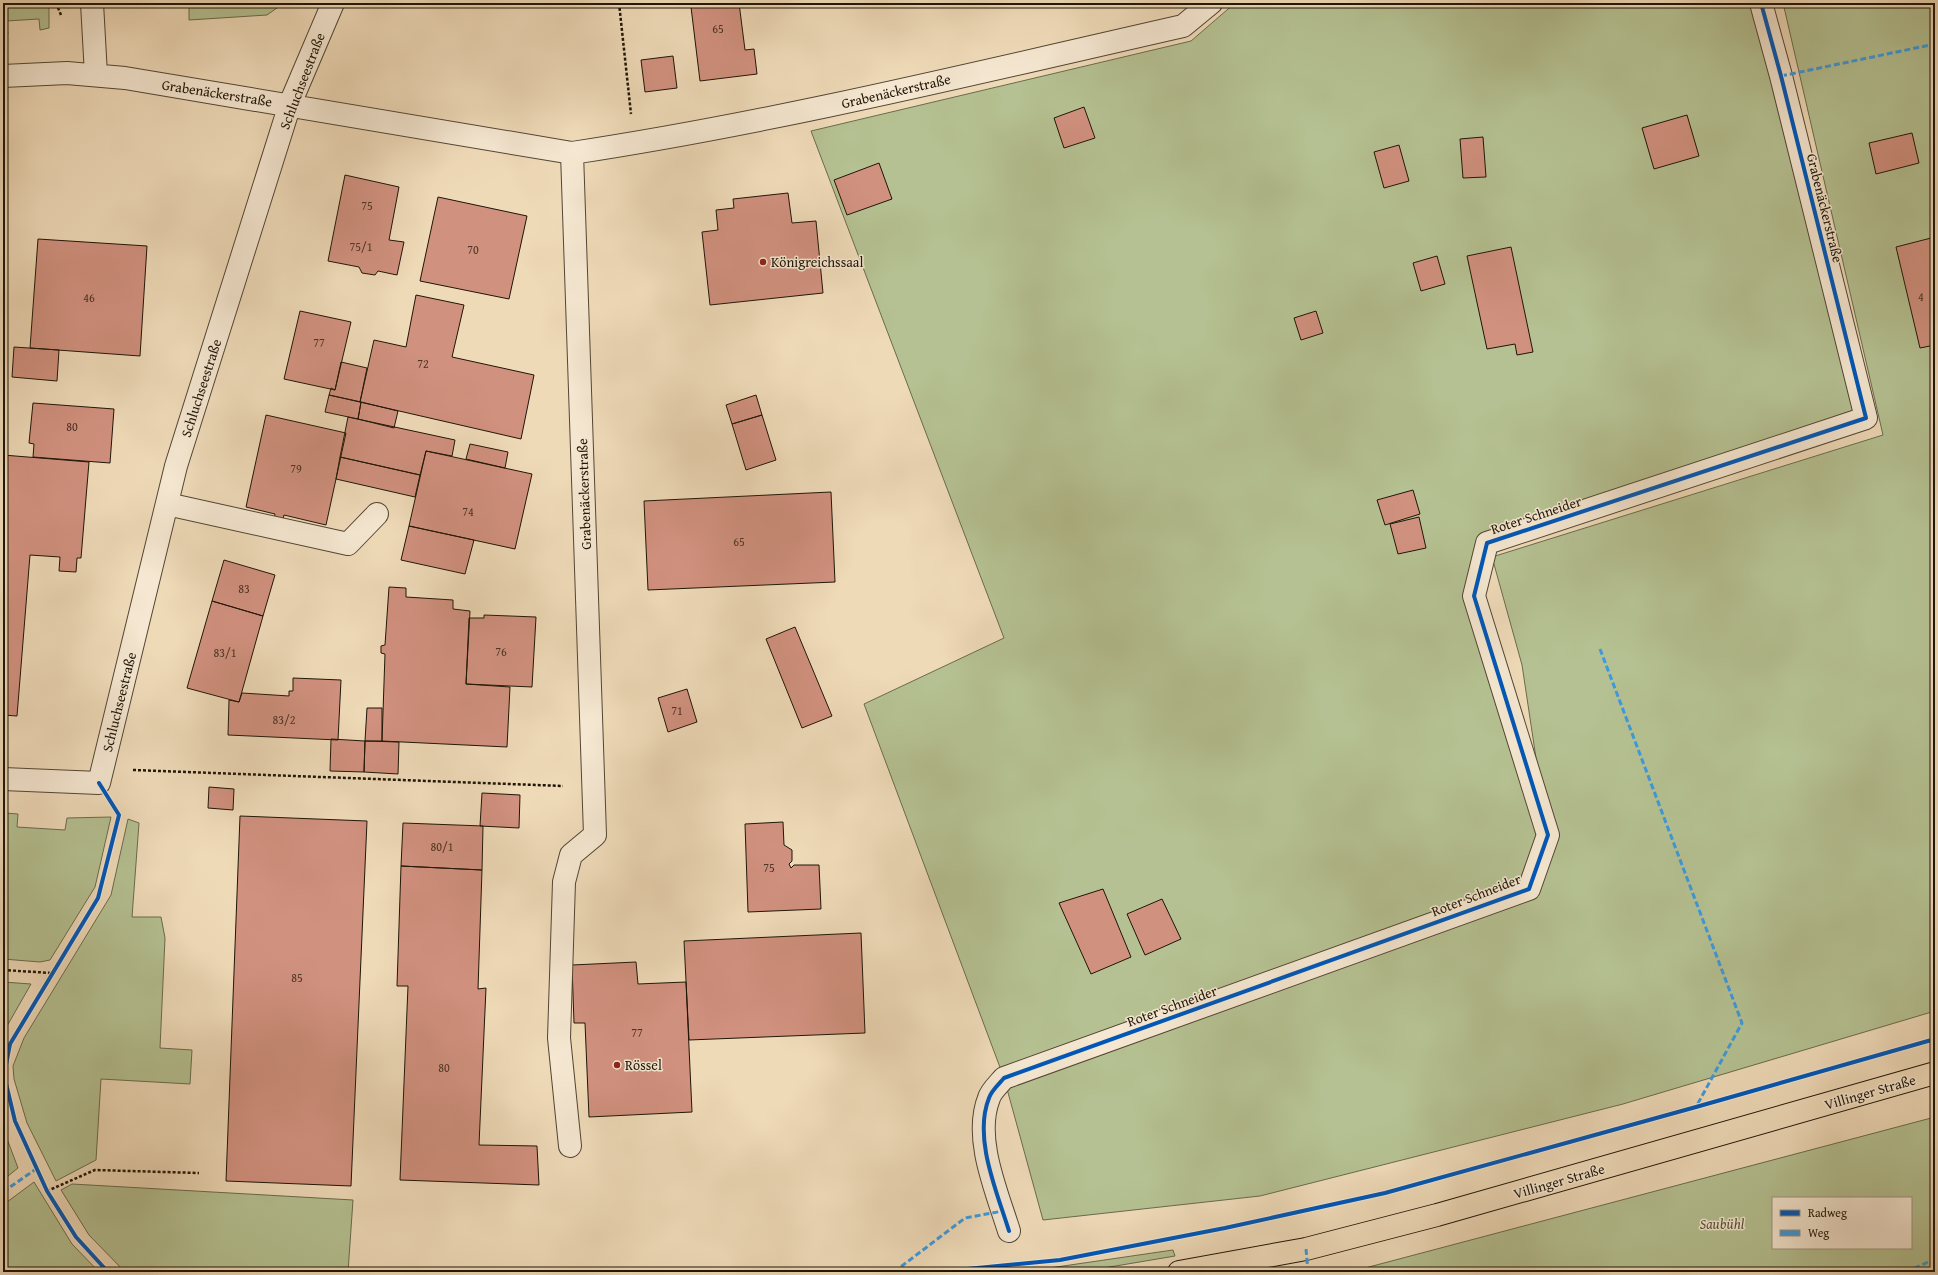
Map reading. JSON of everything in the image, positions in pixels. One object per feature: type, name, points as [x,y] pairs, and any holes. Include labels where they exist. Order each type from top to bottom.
[{"type":"main road","name":"Villinger Straße","points":[[1179,1272],[1306,1249],[1437,1215],[1935,1073]]},
{"type":"street","points":[[92,3],[96,76]]},
{"type":"street","name":"Schluchseestraße","points":[[101,776],[176,466],[290,104],[333,3]]},
{"type":"street","name":"Grabenäckerstraße","points":[[3,76],[67,73],[125,78],[290,104],[572,153],[635,144],[807,110],[1183,26],[1211,3]]},
{"type":"street","name":"Grabenäckerstraße","points":[[1761,3],[1781,76],[1866,418]]},
{"type":"street","name":"Grabenäckerstraße","points":[[570,1146],[559,1038],[564,882],[571,855],[595,835],[572,153]]},
{"type":"street","name":"Roter Schneider","points":[[1009,1231],[986,1153],[983,1126],[989,1097],[1004,1078],[1529,889],[1548,835],[1474,596],[1487,543],[1866,418]]},
{"type":"street","points":[[167,504],[348,544],[377,514]]},
{"type":"street","points":[[3,779],[101,776]]},
{"type":"path","points":[[619,3],[635,144]]},
{"type":"path","points":[[101,776],[594,787]]},
{"type":"path","points":[[3,970],[51,973]]},
{"type":"path","points":[[47,1191],[95,1170],[199,1173]]},
{"type":"green space","points":[[3,3],[46,3],[49,9],[49,28],[40,30],[39,19],[6,21],[8,34],[3,35]]},
{"type":"green space","points":[[189,3],[284,3],[267,15],[189,20]]},
{"type":"green space","points":[[1235,3],[1761,3],[1866,418],[1487,543],[1474,596],[1547,831],[1522,665],[1492,557],[1883,435],[1783,3],[1935,3],[1935,1011],[1623,1104],[1260,1196],[1043,1220],[1004,1078],[864,704],[1004,638],[811,131],[1191,41]]},
{"type":"green space","points":[[5,813],[18,814],[17,827],[65,830],[67,818],[111,817],[95,887],[50,960],[40,962],[3,959],[3,820]]},
{"type":"green space","points":[[128,819],[139,823],[132,917],[161,917],[165,938],[160,1048],[192,1050],[190,1084],[101,1079],[96,1160],[56,1181],[27,1123],[14,1079],[13,1066],[24,1038],[111,895]]},
{"type":"green space","points":[[3,982],[31,984],[3,1033]]},
{"type":"green space","name":"Saubühl","points":[[1935,1117],[1935,1272],[1350,1272]]},
{"type":"green space","points":[[3,1128],[18,1168],[3,1180]]},
{"type":"green space","points":[[34,1182],[72,1244],[99,1272],[3,1272],[3,1205]]},
{"type":"green space","points":[[72,1184],[353,1200],[348,1272],[125,1272],[89,1235],[61,1190]]},
{"type":"green space","points":[[1173,1250],[1175,1256],[1080,1272],[1022,1272]]},
{"type":"building","points":[[721,3],[739,3],[745,50],[754,49],[757,74],[700,81],[691,7]]},
{"type":"building","points":[[673,56],[677,88],[645,92],[641,60]]},
{"type":"building","points":[[1084,107],[1095,138],[1064,148],[1054,118]]},
{"type":"building","points":[[1687,115],[1699,156],[1654,169],[1642,128]]},
{"type":"building","points":[[1912,133],[1919,163],[1876,174],[1869,143]]},
{"type":"building","points":[[1483,137],[1486,177],[1463,178],[1460,139]]},
{"type":"building","points":[[1399,145],[1409,181],[1384,188],[1374,152]]},
{"type":"building","points":[[879,163],[892,199],[847,215],[834,180]]},
{"type":"building","points":[[345,175],[399,187],[389,240],[404,242],[397,275],[378,271],[375,275],[362,273],[359,267],[328,261]]},
{"type":"building","name":"Königreichssaal","points":[[788,193],[792,223],[816,221],[823,293],[710,305],[702,232],[718,230],[716,210],[734,208],[733,199]]},
{"type":"building","points":[[438,197],[527,216],[509,299],[420,281]]},
{"type":"building","points":[[1935,237],[1935,345],[1920,348],[1896,247]]},
{"type":"building","points":[[38,239],[147,246],[140,356],[30,348]]},
{"type":"building","points":[[1511,247],[1533,352],[1517,355],[1515,344],[1487,349],[1467,256]]},
{"type":"building","points":[[1437,256],[1445,284],[1421,291],[1413,263]]},
{"type":"building","points":[[416,295],[464,305],[452,357],[534,375],[521,439],[360,402],[374,340],[406,347]]},
{"type":"building","points":[[300,311],[351,322],[335,390],[284,379]]},
{"type":"building","points":[[1316,311],[1323,333],[1301,340],[1294,318]]},
{"type":"building","points":[[14,347],[59,350],[57,381],[12,377]]},
{"type":"building","points":[[341,362],[367,368],[360,402],[329,395],[331,388],[335,390]]},
{"type":"building","points":[[329,395],[361,402],[358,419],[325,412]]},
{"type":"building","points":[[756,395],[762,415],[732,424],[726,405]]},
{"type":"building","points":[[361,402],[398,411],[394,428],[358,419]]},
{"type":"building","points":[[33,403],[114,409],[110,463],[33,457],[34,444],[29,443]]},
{"type":"building","points":[[266,415],[346,433],[326,525],[284,515],[282,523],[274,521],[275,514],[246,507]]},
{"type":"building","points":[[762,415],[776,460],[746,470],[732,424]]},
{"type":"building","points":[[348,417],[455,440],[452,456],[426,451],[420,475],[340,457]]},
{"type":"building","points":[[470,444],[508,452],[505,468],[466,459]]},
{"type":"building","points":[[426,451],[532,474],[515,549],[409,526]]},
{"type":"building","points":[[3,455],[89,462],[81,558],[77,558],[76,572],[59,571],[60,557],[30,555],[17,716],[3,715]]},
{"type":"building","points":[[340,457],[420,475],[415,497],[336,479]]},
{"type":"building","points":[[1413,490],[1420,514],[1385,525],[1377,500]]},
{"type":"building","points":[[831,492],[835,582],[648,590],[644,501]]},
{"type":"building","points":[[1419,517],[1426,548],[1398,554],[1390,524]]},
{"type":"building","points":[[409,526],[474,540],[465,574],[401,560]]},
{"type":"building","points":[[224,560],[275,575],[263,616],[212,601]]},
{"type":"building","points":[[389,587],[406,588],[406,597],[453,600],[453,609],[470,611],[466,684],[510,687],[507,747],[382,741],[385,654],[381,653],[381,646],[385,645]]},
{"type":"building","points":[[212,601],[263,616],[239,702],[187,688]]},
{"type":"building","points":[[484,615],[536,617],[532,687],[466,684],[469,618],[484,618]]},
{"type":"building","points":[[795,627],[832,716],[802,728],[766,639]]},
{"type":"building","points":[[293,678],[341,680],[338,740],[228,735],[229,700],[239,702],[242,693],[289,696],[289,691],[293,691]]},
{"type":"building","points":[[687,689],[697,722],[668,732],[658,698]]},
{"type":"building","points":[[367,708],[382,708],[382,741],[365,741]]},
{"type":"building","points":[[331,739],[365,741],[364,772],[330,771]]},
{"type":"building","points":[[365,741],[399,742],[398,774],[364,772]]},
{"type":"building","points":[[209,787],[234,789],[233,810],[208,808]]},
{"type":"building","points":[[482,793],[520,795],[519,828],[480,826]]},
{"type":"building","points":[[240,816],[367,821],[351,1186],[226,1181]]},
{"type":"building","points":[[783,822],[784,845],[792,850],[792,861],[789,864],[791,868],[794,865],[819,865],[821,909],[748,912],[745,824]]},
{"type":"building","points":[[403,823],[483,826],[482,870],[401,866]]},
{"type":"building","points":[[401,866],[482,870],[478,989],[486,988],[479,1145],[537,1146],[539,1185],[400,1180],[408,986],[397,986]]},
{"type":"building","points":[[1103,889],[1131,957],[1091,974],[1059,903]]},
{"type":"building","points":[[1162,899],[1181,939],[1145,955],[1127,914]]},
{"type":"building","points":[[861,933],[865,1033],[689,1040],[684,941]]},
{"type":"building","points":[[636,962],[638,984],[686,982],[692,1112],[589,1117],[585,1023],[574,1023],[572,965]]},
{"type":"marked path","points":[[1781,76],[1935,44]]},
{"type":"marked path","points":[[1600,649],[1742,1023],[1696,1107]]},
{"type":"marked path","points":[[3,1192],[36,1169]]},
{"type":"marked path","points":[[894,1272],[965,1218],[1003,1211]]},
{"type":"marked path","points":[[1306,1249],[1308,1272]]},
{"type":"marked path","points":[[1906,1272],[1935,1259]]},
{"type":"cycle path","points":[[1009,1231],[988,1165],[984,1130],[985,1114],[990,1095],[1004,1078],[1529,889],[1548,835],[1474,596],[1487,543],[1866,418],[1781,76],[1761,3]]},
{"type":"cycle path","points":[[99,783],[119,815],[98,898],[10,1044],[4,1075],[15,1121],[47,1191],[76,1237],[108,1272]]},
{"type":"cycle path","points":[[936,1272],[1060,1260],[1225,1228],[1385,1193],[1935,1039]]},
{"type":"place","name":"Königreichssaal","points":[[763,262]]},
{"type":"place","name":"Rössel","points":[[617,1065]]}]
